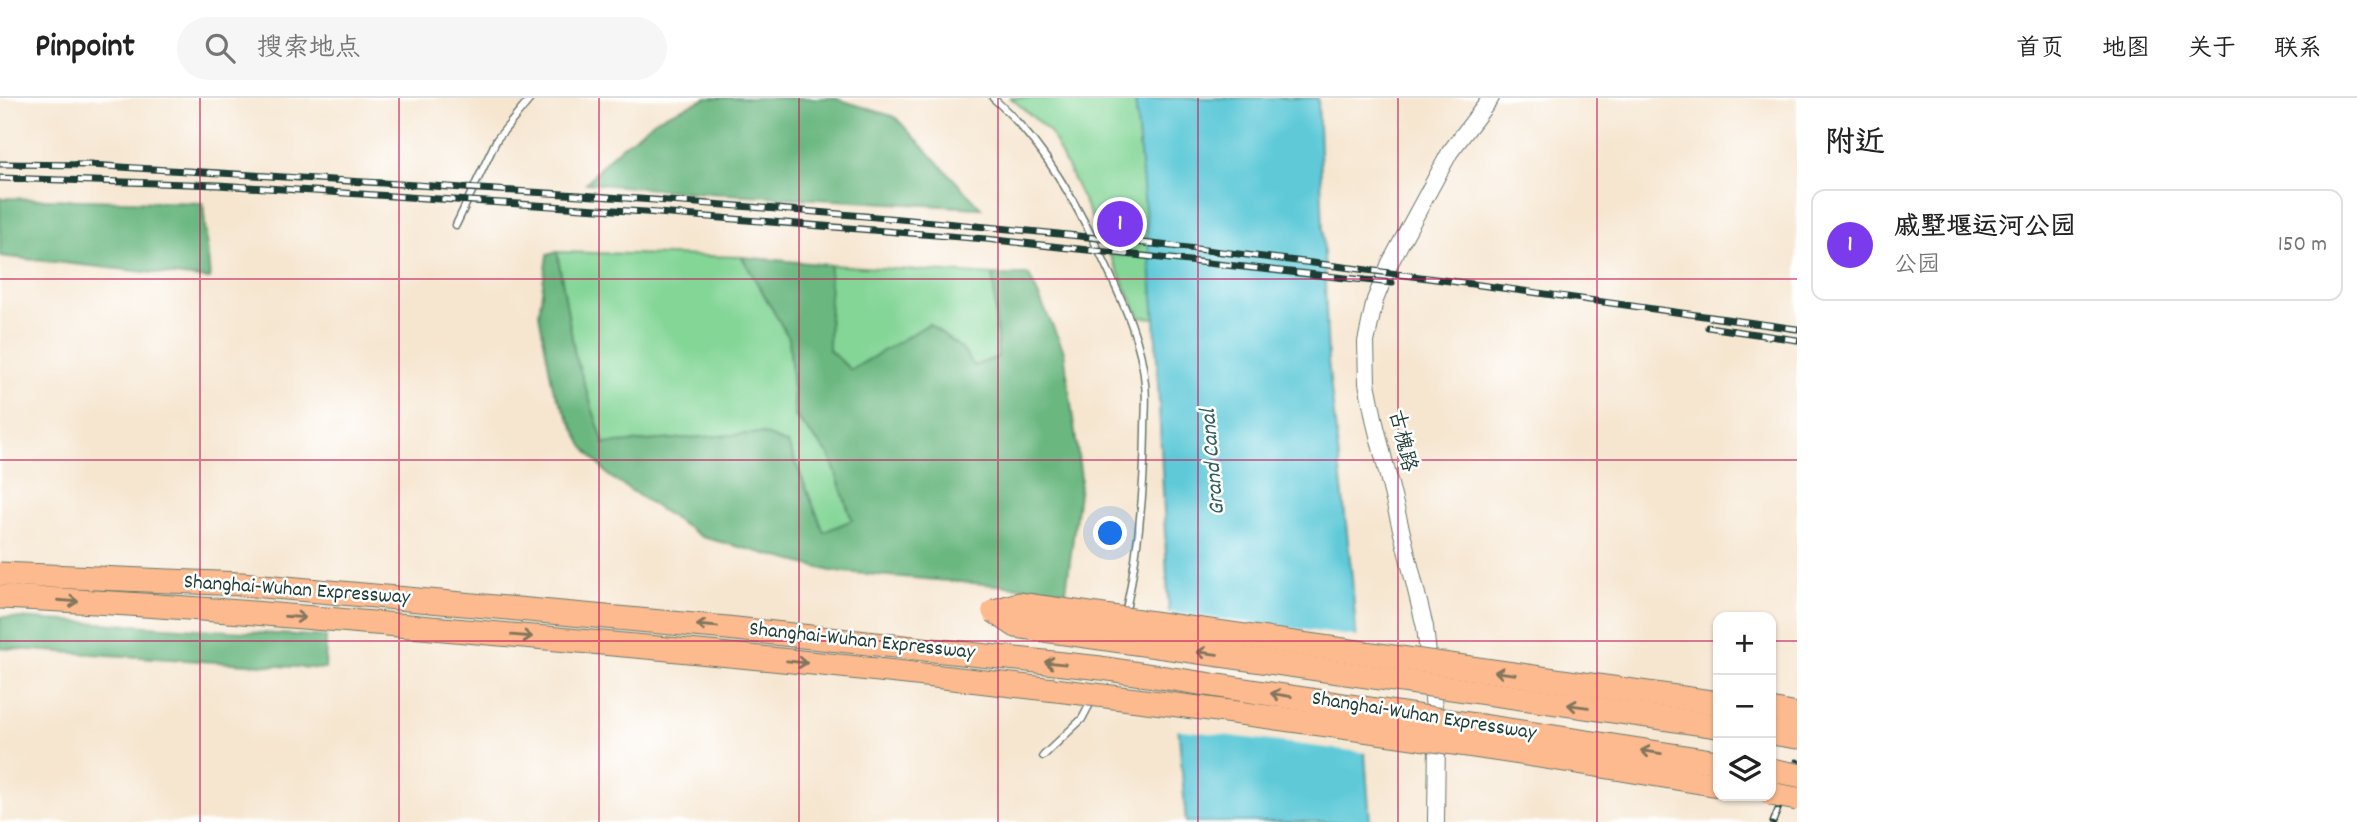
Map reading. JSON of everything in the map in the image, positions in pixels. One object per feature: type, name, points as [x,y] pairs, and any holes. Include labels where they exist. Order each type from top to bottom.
[{"type":"highway","name":"Shanghai-Wuhan Expressway","points":[[0,574],[242,584],[727,628],[1087,667],[1713,761]]},
{"type":"highway","name":"Shanghai-Wuhan Expressway","points":[[0,597],[370,622],[722,653],[1181,706],[1398,735],[1713,784]]},
{"type":"highway","name":"Shanghai-Wuhan Expressway","points":[[1713,702],[1019,604],[994,611],[1016,626],[1713,725]]},
{"type":"highway","points":[[1776,711],[1797,715]]},
{"type":"highway","points":[[1776,734],[1797,737]]},
{"type":"highway","points":[[1776,771],[1797,775]]},
{"type":"highway","points":[[1776,795],[1797,799]]},
{"type":"street","name":"古槐路","points":[[1436,822],[1437,735],[1425,626],[1375,424],[1367,383],[1366,342],[1375,300],[1390,263],[1450,152],[1491,98]]},
{"type":"lane","points":[[456,225],[497,138],[531,98]]},
{"type":"lane","points":[[993,98],[1009,112],[1053,167],[1082,214],[1134,331],[1145,383],[1144,479],[1132,584],[1118,644]]},
{"type":"lane","points":[[1104,677],[1110,666]]},
{"type":"lane","points":[[1043,756],[1082,719],[1099,687]]},
{"type":"green space","points":[[707,98],[834,98],[895,117],[981,208],[690,192],[586,183],[613,154],[658,118]]},
{"type":"green space","points":[[1011,98],[1135,98],[1155,318],[1140,317],[1050,132]]},
{"type":"green space","points":[[0,198],[203,203],[210,279],[0,256]]},
{"type":"green space","points":[[557,252],[742,257],[789,338],[795,416],[830,456],[852,521],[824,532],[788,444],[761,433],[604,444],[575,355]]},
{"type":"green space","points":[[557,252],[575,355],[604,444],[761,433],[788,444],[824,532],[852,520],[830,456],[795,416],[789,338],[742,257],[830,265],[829,350],[851,370],[929,324],[962,349],[974,366],[998,357],[993,275],[1029,275],[1064,351],[1081,478],[1066,591],[831,571],[702,537],[609,476],[583,446],[553,388],[539,314],[547,255]]},
{"type":"green space","points":[[830,265],[993,275],[999,357],[974,366],[962,349],[929,324],[851,370],[829,350]]},
{"type":"green space","points":[[0,617],[326,637],[325,669],[0,648]]},
{"type":"water","name":"Grand Canal","points":[[1135,98],[1318,98],[1328,361],[1352,578],[1370,822],[1186,822],[1168,599],[1155,318]]},
{"type":"pier","points":[[1165,612],[1360,637],[1368,753],[1175,729]]},
{"type":"railway","points":[[0,164],[90,165],[533,192],[976,226],[1285,260],[1797,329]]},
{"type":"railway","points":[[0,178],[218,185],[645,212],[986,239],[1392,283]]},
{"type":"railway","points":[[1708,327],[1797,340]]},
{"type":"railway","points":[[1773,822],[1797,762]]},
{"type":"place","name":"戚墅堰运河公园","points":[[1120,224]]}]
